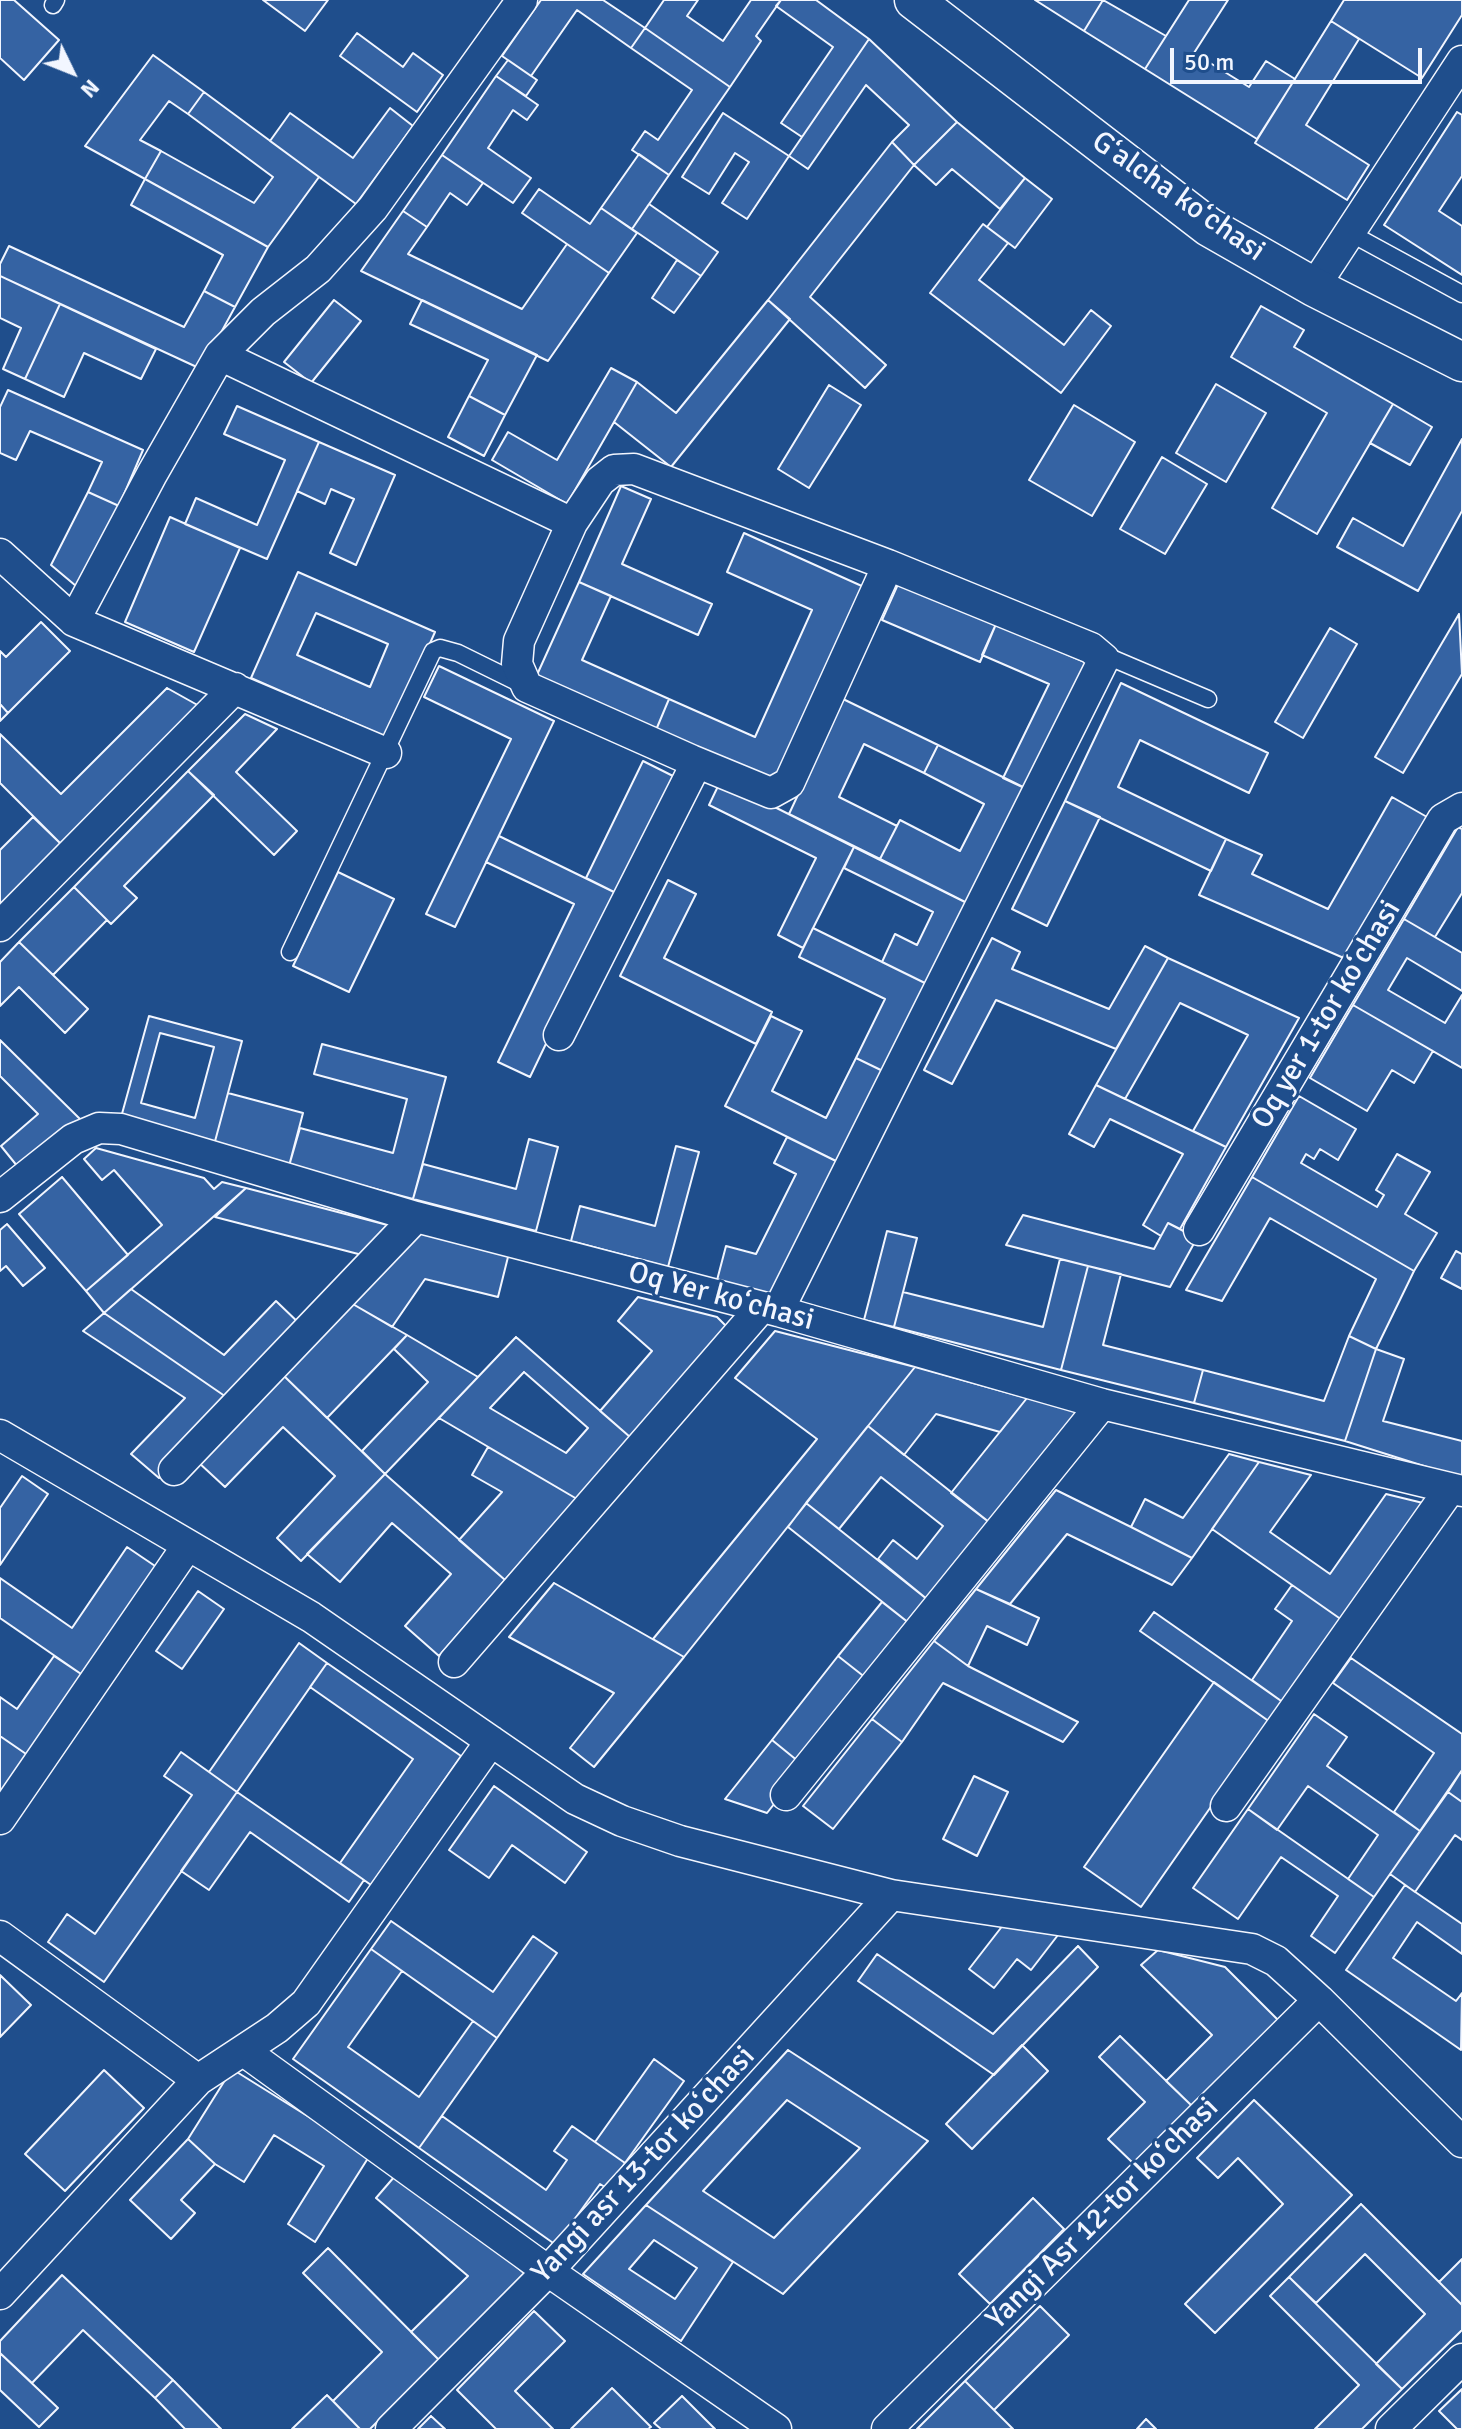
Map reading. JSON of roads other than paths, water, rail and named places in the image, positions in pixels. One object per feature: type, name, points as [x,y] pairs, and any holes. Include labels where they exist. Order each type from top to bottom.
[{"type":"street","points":[[74,621],[220,355],[263,312],[318,269],[373,208],[522,0]]},
{"type":"street","name":"Gʻalcha koʻchasi","points":[[914,0],[1209,227],[1314,287],[1462,362]]},
{"type":"street","points":[[1314,287],[1462,61]]},
{"type":"street","points":[[220,355],[572,523]]},
{"type":"street","points":[[454,1662],[769,1310],[1103,665],[1100,653],[888,565],[634,469],[614,470],[600,481],[572,523],[519,641],[517,664],[527,687],[771,793],[789,783],[888,565]]},
{"type":"street","points":[[0,554],[74,621],[386,753]]},
{"type":"street","points":[[0,926],[235,688]]},
{"type":"street","points":[[559,1035],[691,774],[691,760]]},
{"type":"street","name":"Oq yer 1-tor koʻchasi","points":[[1199,1230],[1443,819],[1462,808]]},
{"type":"street","name":"Oq Yer koʻchasi","points":[[0,1197],[73,1139],[99,1128],[121,1129],[416,1217],[769,1310],[1102,1404],[1456,1490]]},
{"type":"street","points":[[174,1470],[416,1217]]},
{"type":"street","points":[[786,1795],[1102,1404]]},
{"type":"street","points":[[0,1435],[311,1617],[575,1799],[622,1821],[680,1841],[891,1895],[1252,1949],[1276,1961],[1319,2000],[1462,2142]]},
{"type":"street","points":[[1226,1806],[1456,1490]]},
{"type":"street","points":[[0,1819],[188,1545]]},
{"type":"street","points":[[0,2294],[198,2080],[244,2051],[306,2003],[491,1741]]},
{"type":"street","name":"Yangi asr 13-tor koʻchasi","points":[[391,2429],[548,2271],[891,1895]]},
{"type":"street","points":[[0,1936],[198,2080]]},
{"type":"street","name":"Yangi Asr 12-tor koʻchasi","points":[[887,2429],[1319,2000]]},
{"type":"street","points":[[244,2051],[548,2271],[776,2429]]},
{"type":"street","points":[[1391,2429],[1462,2359]]},
{"type":"lane","points":[[1350,233],[1462,294]]},
{"type":"lane","points":[[290,952],[433,651],[440,648],[527,687]]},
{"type":"lane","points":[[1100,653],[1208,699]]}]
